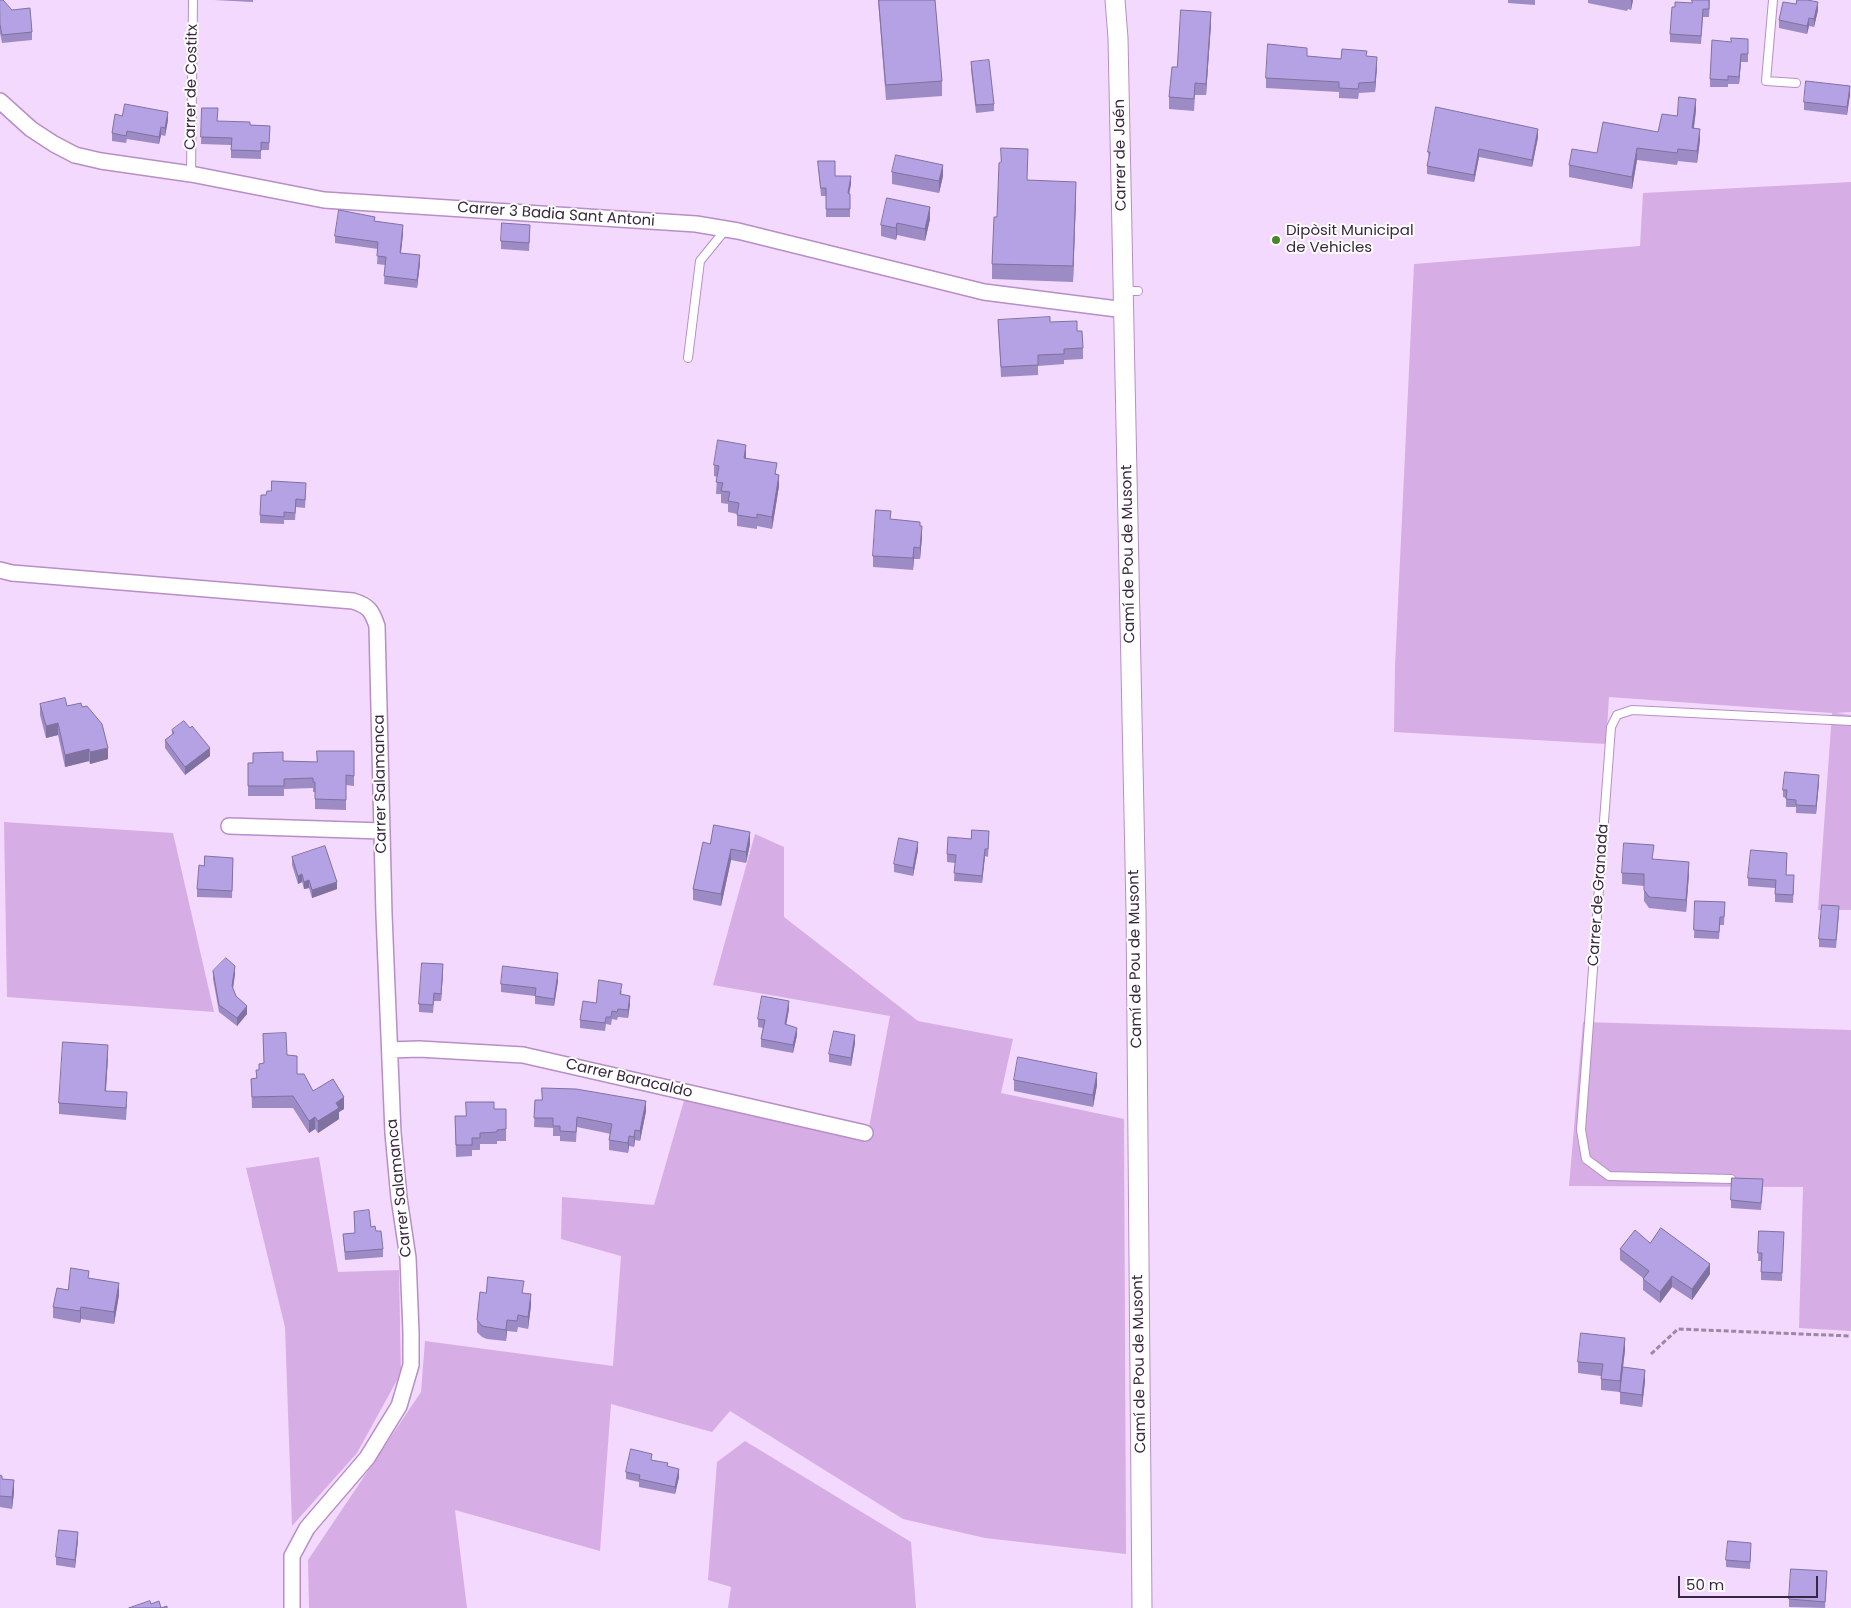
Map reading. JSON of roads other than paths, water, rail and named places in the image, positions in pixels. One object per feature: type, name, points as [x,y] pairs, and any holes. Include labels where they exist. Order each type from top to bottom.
[{"type":"street","name":"Carrer de Jaén","points":[[1115,0],[1131,291],[1125,310]]},
{"type":"street","name":"Carrer 3 Badia Sant Antoni","points":[[0,101],[31,129],[75,155],[101,161],[191,174],[324,200],[686,224],[726,229],[984,292],[1125,310]]},
{"type":"street","name":"Camí de Pou de Musont","points":[[1125,310],[1136,910],[1142,1608]]},
{"type":"street","name":"Carrer Salamanca","points":[[0,570],[22,574],[353,601],[363,604],[372,613],[377,626],[393,1133],[399,1198],[408,1258],[411,1365],[399,1406],[367,1458],[306,1528],[292,1556],[292,1608]]},
{"type":"street","points":[[229,826],[382,831]]},
{"type":"street","name":"Carrer Baracaldo","points":[[390,1050],[419,1049],[523,1055],[865,1133]]},
{"type":"lane","name":"Carrer de Costitx","points":[[191,174],[193,0]]},
{"type":"lane","points":[[1773,0],[1766,81],[1796,83]]},
{"type":"lane","points":[[688,358],[700,261],[726,229]]},
{"type":"lane","name":"Carrer de Granada","points":[[1731,1179],[1609,1176],[1586,1159],[1581,1130],[1611,727],[1617,715],[1632,710],[1851,721]]},
{"type":"place","name":"Dipòsit Municipal de Vehicles","points":[[1276,240]]}]
